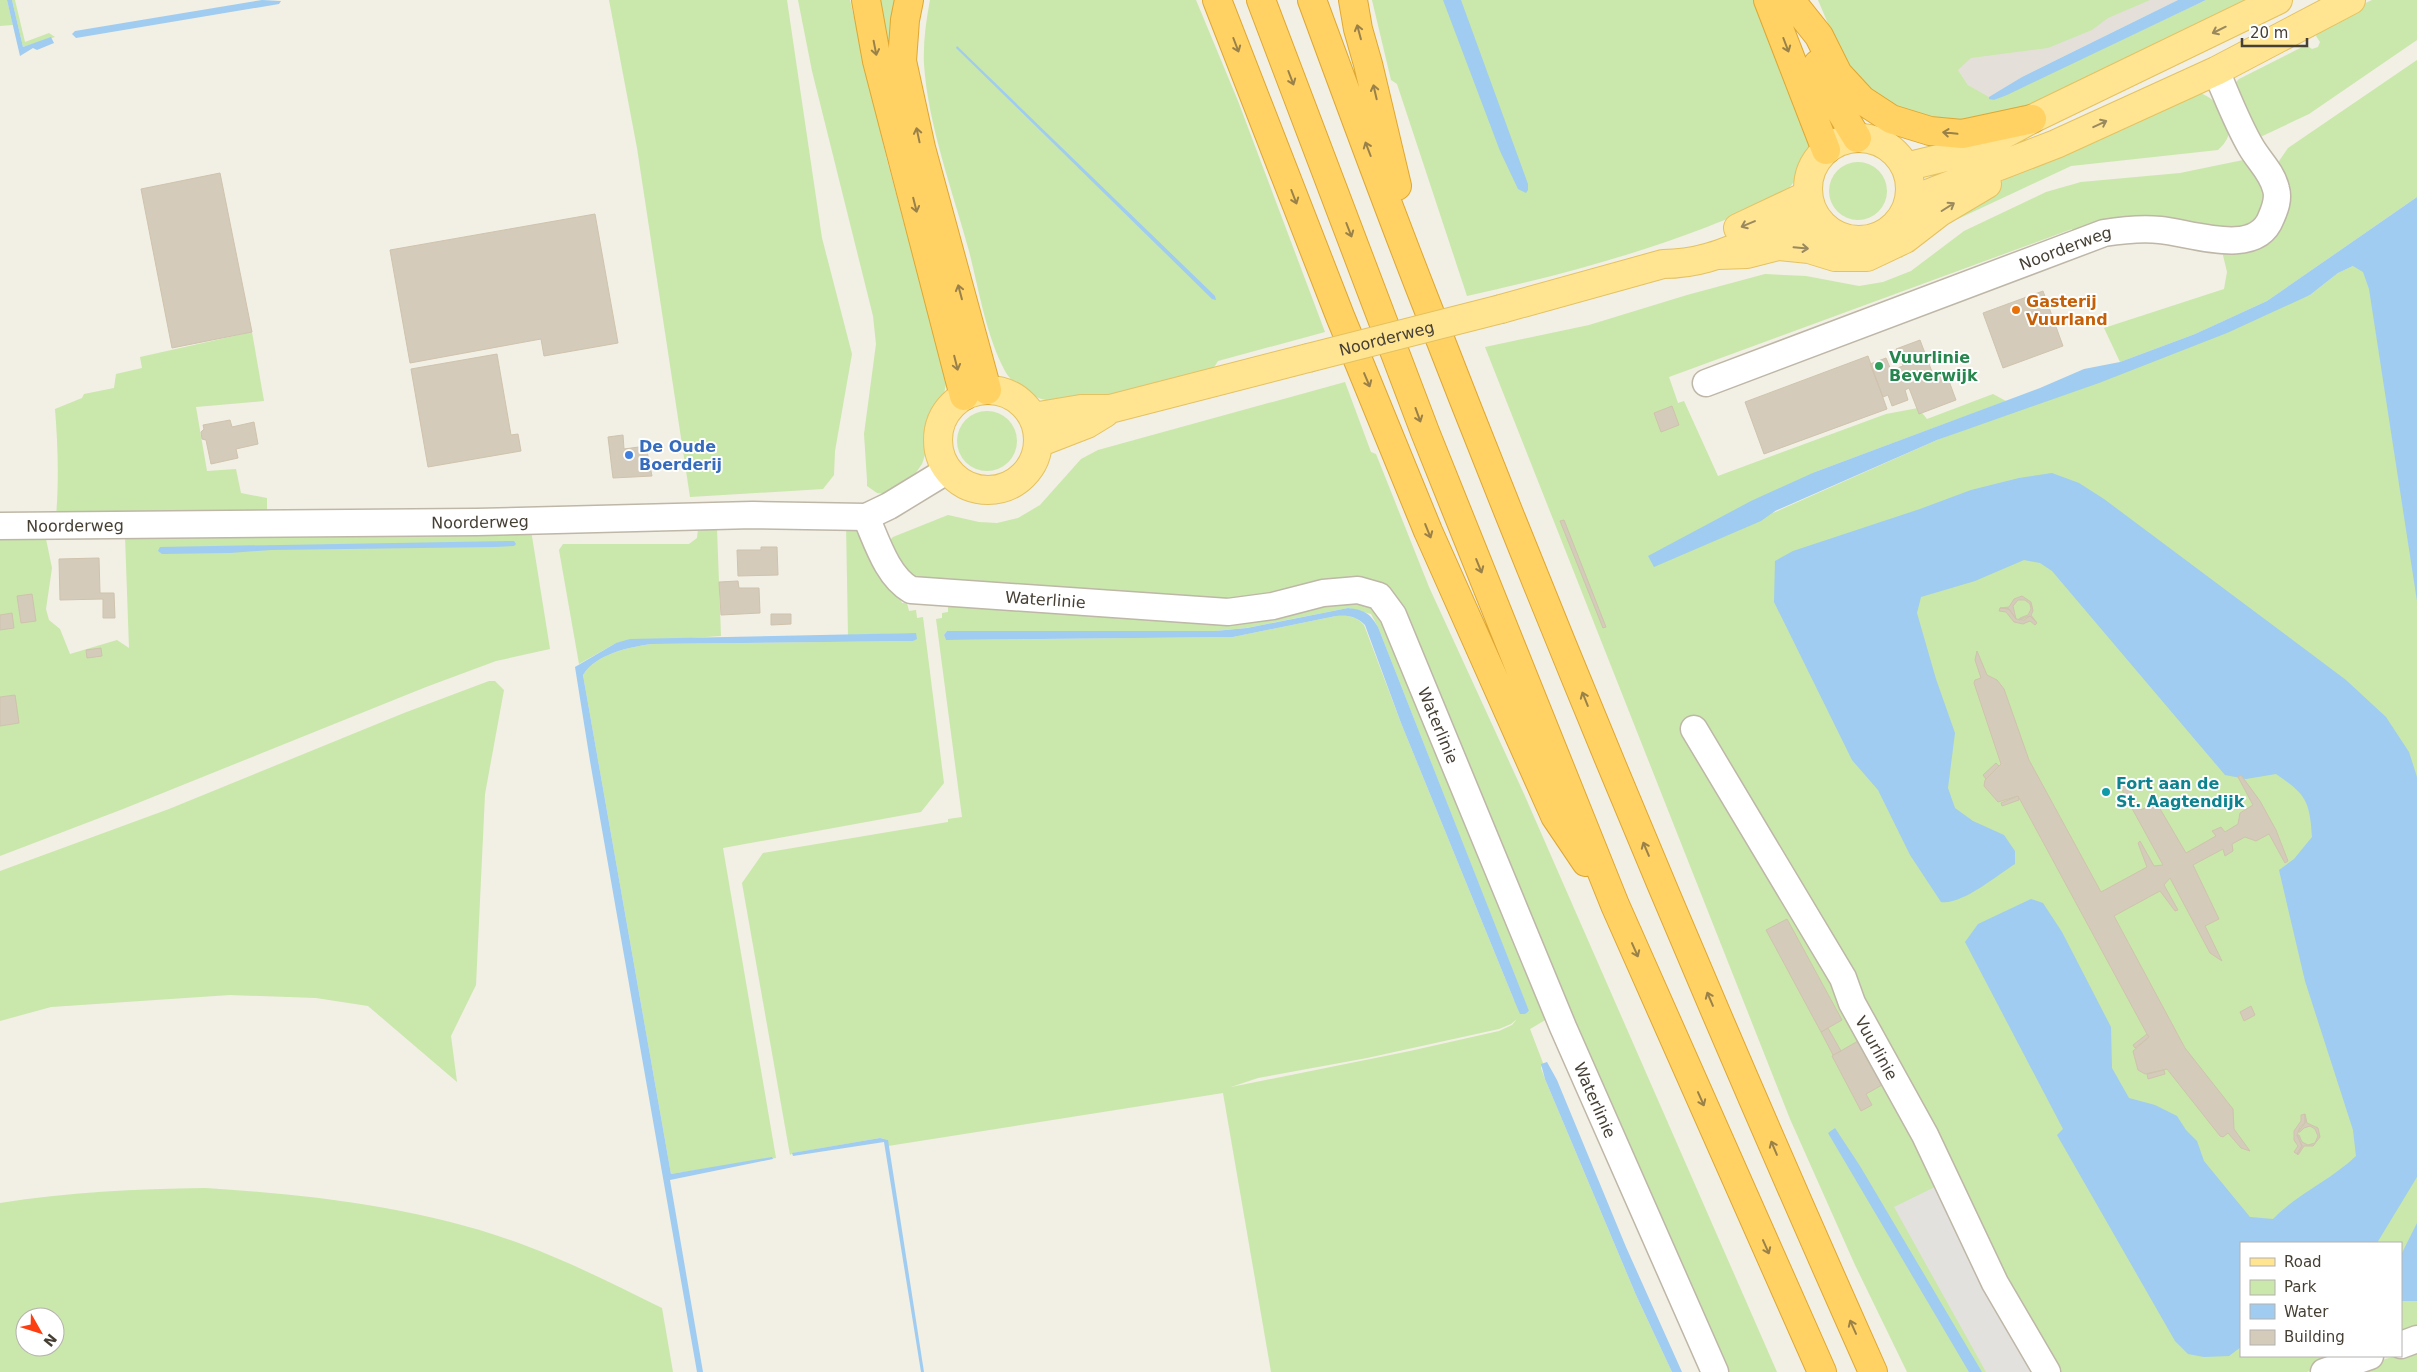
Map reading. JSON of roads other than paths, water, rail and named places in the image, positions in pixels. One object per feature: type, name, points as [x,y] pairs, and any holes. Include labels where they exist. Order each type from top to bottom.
[{"type":"highway","points":[[866,0],[878,61],[976,393]]},
{"type":"highway","points":[[909,0],[905,20],[902,61],[976,393]]},
{"type":"highway","points":[[1217,0],[1340,316],[1468,624],[1555,816],[1616,905]]},
{"type":"highway","points":[[1261,0],[1425,432],[1616,905],[1822,1372]]},
{"type":"highway","points":[[1312,0],[1422,293],[1642,840],[1793,1193],[1873,1372]]},
{"type":"highway","points":[[1353,0],[1358,29],[1422,293]]},
{"type":"highway","points":[[1784,0],[1819,36],[1838,74],[1862,100],[1891,118],[1930,131],[1962,134],[2032,119]]},
{"type":"highway","points":[[1784,0],[1838,107],[1857,138]]},
{"type":"highway","points":[[1784,0],[1826,150]]},
{"type":"main road","points":[[1905,167],[1975,150],[2032,119],[2278,0]]},
{"type":"main road","name":"Noorderweg","points":[[1909,201],[2056,144],[2216,71],[2351,0]]},
{"type":"main road","points":[[1857,138],[1872,140],[1886,146],[1897,155],[1905,167],[1910,184],[1909,201],[1902,216],[1891,229],[1877,237],[1861,240],[1845,238],[1830,231],[1813,207],[1812,171],[1815,163],[1826,150],[1841,142],[1857,138]]},
{"type":"main road","name":"Noorderweg","points":[[1718,256],[1747,254],[1778,246],[1809,249],[1835,257],[1868,257],[1905,239],[1940,212],[2056,144]]},
{"type":"main road","name":"Noorderweg","points":[[1663,264],[1687,264],[1718,256],[1771,234],[1813,207]]},
{"type":"main road","name":"Noorderweg","points":[[1038,443],[1087,424],[1110,410],[1501,309],[1663,264],[1690,248],[1770,214],[1813,207]]},
{"type":"main road","points":[[976,393],[1006,393],[1022,402],[1033,417],[1038,443],[1034,460],[1024,475],[1010,485],[994,490],[976,489],[960,482],[948,470],[940,454],[938,438],[942,421],[951,407],[976,393]]},
{"type":"main road","name":"Noorderweg","points":[[1033,417],[1081,409],[1110,410]]},
{"type":"street","name":"Noorderweg","points":[[1706,383],[2104,233],[2134,228],[2226,240],[2250,240],[2268,226],[2276,205],[2276,189],[2263,163],[2251,148],[2216,71]]},
{"type":"street","name":"Noorderweg","points":[[0,526],[477,522],[753,515],[866,517],[889,506],[948,470]]},
{"type":"street","name":"Waterlinie","points":[[866,517],[894,574],[901,584],[911,590],[1228,612],[1273,606],[1323,593],[1358,590],[1379,596],[1393,615],[1563,1027],[1715,1372]]},
{"type":"street","name":"Vuurlinie","points":[[1694,729],[1843,978],[1852,1003],[1925,1135],[1995,1283],[2047,1372]]},
{"type":"street","points":[[2402,1345],[2417,1339]]},
{"type":"street","points":[[2324,1372],[2367,1357]]},
{"type":"water","points":[[7,0],[12,0],[23,47],[51,37],[54,43],[37,50],[33,48],[20,56]]},
{"type":"water","points":[[262,0],[281,1],[279,4],[76,38],[72,34],[75,31]]},
{"type":"water","points":[[1443,0],[1461,0],[1528,184],[1526,193],[1518,189],[1500,151]]},
{"type":"water","points":[[2178,0],[2206,0],[2007,95],[1994,100],[1989,99],[1989,97],[2022,77]]},
{"type":"water","points":[[957,46],[1215,296],[1216,300],[1212,299],[956,48]]},
{"type":"water","points":[[2417,197],[2417,601],[2369,289],[2363,272],[2353,266],[2338,273],[2310,295],[2227,333],[2099,383],[1937,440],[1775,511],[1761,521],[1654,567],[1648,556],[1751,501],[1815,472],[2040,388],[2084,369],[2120,362],[2195,334],[2267,301]]},
{"type":"water","points":[[2052,473],[2079,483],[2104,499],[2346,680],[2386,717],[2409,752],[2417,777],[2417,1177],[2378,1242],[2240,1242],[2240,1348],[2229,1356],[2204,1357],[2188,1354],[2175,1341],[2057,1135],[2063,1129],[1965,942],[1978,924],[2031,899],[2043,903],[2062,932],[2111,1027],[2112,1068],[2129,1098],[2155,1105],[2177,1116],[2186,1130],[2197,1141],[2204,1161],[2250,1217],[2273,1219],[2282,1210],[2356,1156],[2353,1130],[2305,981],[2279,870],[2294,859],[2312,837],[2310,814],[2304,799],[2294,787],[2276,774],[2246,779],[2225,775],[2052,571],[2040,563],[2024,560],[1975,581],[1921,597],[1917,613],[1936,679],[1955,733],[1948,788],[1955,808],[1973,821],[2004,835],[2015,851],[2015,864],[1989,882],[1959,899],[1941,902],[1910,855],[1878,790],[1852,760],[1774,602],[1775,561],[1793,551],[1971,490],[2019,478]]},
{"type":"water","points":[[514,541],[516,544],[514,546],[494,547],[271,550],[162,554],[158,551],[160,547]]},
{"type":"water","points":[[1348,608],[1366,613],[1378,627],[1529,1011],[1525,1014],[1520,1014],[1514,1000],[1401,723],[1365,625],[1355,618],[1336,616],[1233,637],[946,640],[944,635],[947,631],[1215,631],[1247,628]]},
{"type":"water","points":[[916,633],[917,639],[913,641],[652,644],[633,647],[604,657],[583,675],[671,1174],[772,1157],[773,1159],[670,1180],[703,1372],[697,1372],[575,667],[616,643],[630,639]]},
{"type":"water","points":[[1547,1062],[1557,1080],[1626,1247],[1682,1372],[1672,1372],[1636,1295],[1545,1079],[1541,1064]]},
{"type":"water","points":[[1835,1128],[1860,1166],[1982,1372],[1969,1372],[1828,1133]]},
{"type":"water","points":[[880,1138],[888,1140],[924,1372],[921,1372],[884,1142],[793,1156],[792,1153]]},
{"type":"water","points":[[2417,1223],[2417,1301],[2402,1301],[2402,1253]]},
{"type":"place","name":"Gasterij Vuurland","points":[[2016,310]]},
{"type":"place","name":"Vuurlinie Beverwijk","points":[[1879,366]]},
{"type":"place","name":"De Oude Boerderij","points":[[629,455]]},
{"type":"place","name":"Fort aan de St. Aagtendijk","points":[[2106,792]]}]
